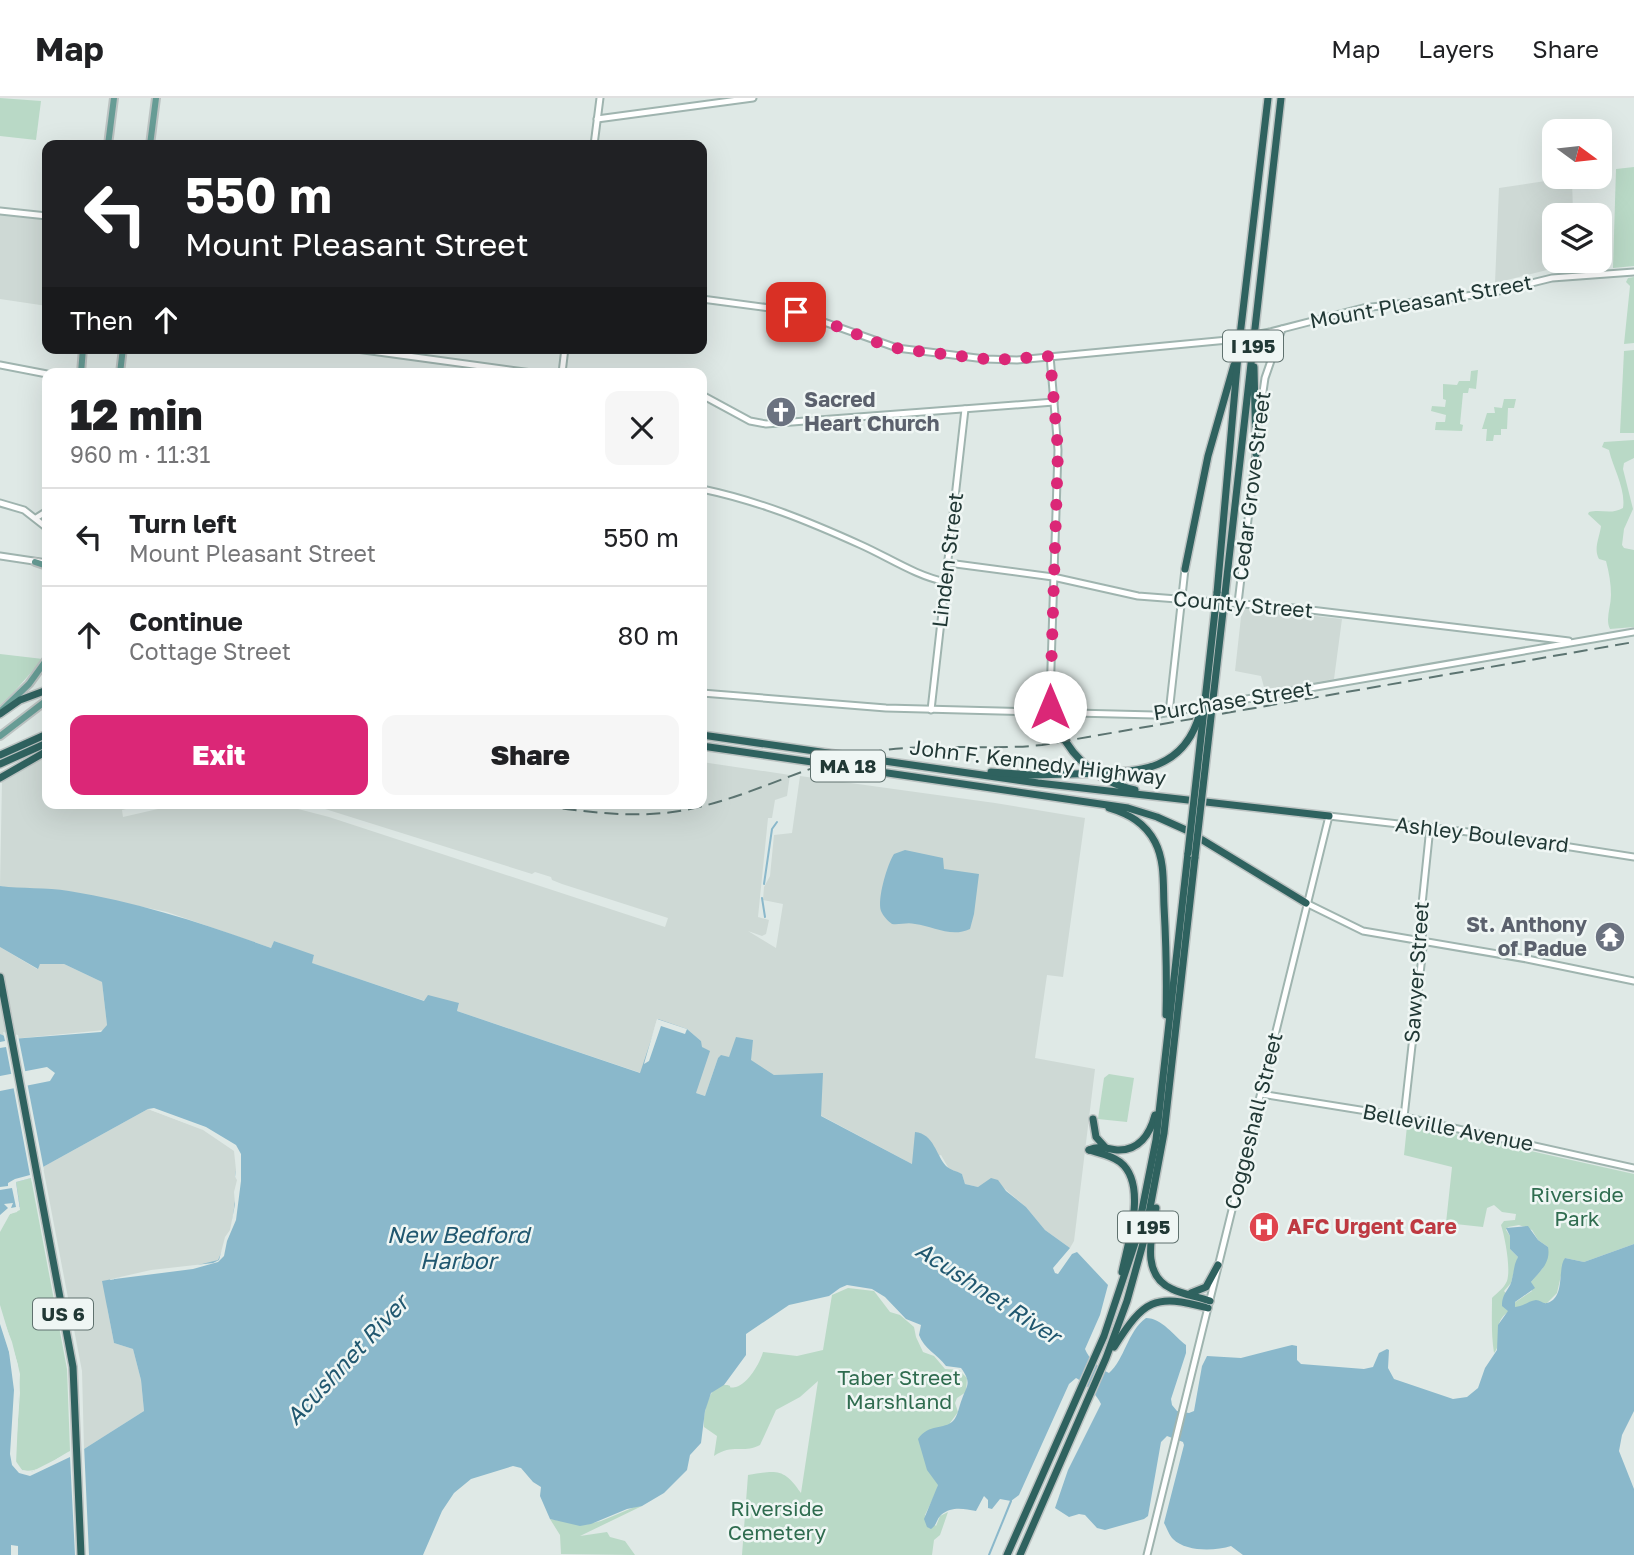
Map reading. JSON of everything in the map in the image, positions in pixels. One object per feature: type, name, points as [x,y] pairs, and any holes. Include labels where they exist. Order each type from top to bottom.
[{"type":"highway","name":"I 195","points":[[1192,855],[1207,681],[1221,593],[1240,344],[1268,98]]},
{"type":"highway","name":"I 195","points":[[1168,1070],[1166,1055],[1174,986],[1254,342],[1281,98]]},
{"type":"highway","points":[[1254,342],[1256,454]]},
{"type":"highway","points":[[1185,569],[1208,456],[1240,344]]},
{"type":"highway","points":[[1010,777],[1141,770],[1159,765],[1172,758],[1185,745],[1194,730],[1207,681]]},
{"type":"highway","points":[[0,713],[26,698],[42,693]]},
{"type":"highway","points":[[1052,713],[1072,752],[1091,772],[1120,787],[1170,798]]},
{"type":"highway","points":[[0,755],[42,736]]},
{"type":"highway","name":"John F. Kennedy Highway","points":[[707,736],[945,770],[1329,816]]},
{"type":"highway","points":[[0,764],[42,745]]},
{"type":"highway","name":"John F. Kennedy Highway","points":[[707,747],[1082,800],[1135,810],[1171,823],[1306,903]]},
{"type":"highway","points":[[0,778],[42,754]]},
{"type":"highway","points":[[1082,800],[1118,810],[1135,818],[1145,827],[1157,846],[1174,986],[1172,1005]]},
{"type":"highway","name":"US 6","points":[[0,977],[72,1362],[81,1555]]},
{"type":"highway","name":"I 195","points":[[1007,1555],[1110,1321],[1132,1255],[1145,1202],[1166,1086],[1172,1005]]},
{"type":"highway","name":"I 195","points":[[1020,1555],[1105,1363],[1136,1271],[1150,1217],[1162,1148],[1166,1086]]},
{"type":"highway","points":[[1110,1321],[1135,1203],[1133,1181],[1126,1168],[1113,1157],[1089,1150],[1096,1147],[1130,1148],[1145,1138],[1166,1086]]},
{"type":"highway","points":[[1093,1119],[1097,1139],[1112,1149]]},
{"type":"highway","points":[[1162,1148],[1151,1258],[1154,1270],[1160,1281],[1209,1304]]},
{"type":"highway","points":[[1179,1292],[1191,1293],[1203,1289],[1210,1282],[1218,1265]]},
{"type":"highway","points":[[1105,1363],[1132,1322],[1152,1305],[1172,1299],[1209,1304]]},
{"type":"main road","points":[[109,140],[114,98]]},
{"type":"main road","points":[[151,140],[156,98]]},
{"type":"main road","points":[[595,140],[600,98]]},
{"type":"main road","points":[[597,119],[752,98]]},
{"type":"main road","points":[[0,211],[42,215]]},
{"type":"main road","name":"Mount Pleasant Street","points":[[707,300],[791,311],[901,349],[1001,360],[1228,340],[1363,308],[1491,293],[1552,278],[1634,272]]},
{"type":"main road","name":"Cedar Grove Street","points":[[1238,603],[1264,385],[1282,329]]},
{"type":"main road","points":[[393,354],[495,368]]},
{"type":"main road","points":[[1050,356],[1058,450],[1050,698],[1052,713]]},
{"type":"main road","points":[[0,365],[42,373]]},
{"type":"main road","points":[[707,399],[746,419],[763,424],[1054,402]]},
{"type":"main road","name":"Linden Street","points":[[931,710],[965,409]]},
{"type":"main road","points":[[707,490],[760,503],[846,538],[931,578],[946,582]]},
{"type":"main road","points":[[0,503],[16,506],[42,523]]},
{"type":"main road","points":[[36,518],[42,514]]},
{"type":"main road","points":[[0,556],[42,563]]},
{"type":"main road","name":"County Street","points":[[948,563],[1053,577],[1133,596],[1238,603],[1576,642]]},
{"type":"main road","points":[[1169,713],[1185,569]]},
{"type":"main road","name":"Purchase Street","points":[[707,693],[830,705],[931,710],[1151,715],[1634,632]]},
{"type":"main road","points":[[1540,637],[1540,649]]},
{"type":"main road","points":[[0,713],[29,684],[42,666]]},
{"type":"main road","points":[[0,736],[42,704]]},
{"type":"main road","name":"Ashley Boulevard","points":[[1329,816],[1430,827],[1634,857]]},
{"type":"main road","name":"Coggeshall Street","points":[[1147,1555],[1329,816]]},
{"type":"main road","name":"Sawyer Street","points":[[1404,1117],[1422,942],[1421,910],[1430,827]]},
{"type":"main road","name":"MA 18","points":[[1306,903],[1361,930],[1422,942]]},
{"type":"main road","points":[[1422,942],[1528,959],[1634,981]]},
{"type":"main road","name":"Belleville Avenue","points":[[1261,1094],[1404,1117],[1634,1168]]},
{"type":"shaded area","points":[[1542,182],[1542,189],[1572,189],[1573,203],[1542,203],[1542,271],[1495,283],[1499,188]]},
{"type":"shaded area","points":[[0,214],[42,219],[42,305],[0,299]]},
{"type":"shaded area","points":[[1242,608],[1342,619],[1334,679],[1265,691],[1261,676],[1235,671]]},
{"type":"shaded area","points":[[38,759],[42,760],[42,809],[126,809],[122,810],[123,817],[158,809],[298,809],[665,927],[668,918],[562,884],[551,877],[535,872],[532,874],[325,809],[707,809],[707,763],[790,775],[787,796],[775,800],[772,818],[768,818],[758,917],[769,920],[766,934],[762,936],[748,931],[776,948],[783,904],[763,900],[764,887],[770,876],[774,835],[792,833],[800,776],[1085,818],[1063,977],[1047,975],[1035,1058],[1095,1069],[1074,1241],[1070,1248],[1045,1230],[1026,1207],[998,1183],[978,1187],[965,1184],[962,1174],[949,1169],[941,1155],[912,1164],[820,1115],[807,1074],[774,1075],[754,1067],[737,1037],[729,1057],[718,1058],[705,1096],[696,1093],[701,1041],[687,1029],[657,1020],[641,1073],[457,1011],[459,1004],[425,1001],[311,963],[314,956],[274,941],[271,948],[167,912],[67,891],[0,886],[2,781]]},
{"type":"shaded area","points":[[0,947],[37,969],[40,964],[64,964],[102,982],[107,1025],[105,1030],[12,1039],[0,1034]]},
{"type":"shaded area","points":[[148,1109],[207,1131],[235,1151],[237,1204],[231,1230],[218,1260],[107,1307],[114,1343],[133,1349],[141,1380],[144,1411],[84,1449],[82,1371],[43,1167]]},
{"type":"green space","points":[[0,98],[41,101],[36,140],[0,136]]},
{"type":"green space","points":[[1634,167],[1634,266],[1613,268],[1616,169]]},
{"type":"green space","points":[[1634,277],[1634,343],[1624,344],[1630,286],[1626,282],[1628,278]]},
{"type":"green space","points":[[1634,350],[1634,433],[1620,433],[1624,351]]},
{"type":"green space","points":[[1478,370],[1476,389],[1469,388],[1468,393],[1463,393],[1460,424],[1463,425],[1462,431],[1435,430],[1436,422],[1445,422],[1446,415],[1431,411],[1432,406],[1445,407],[1443,384],[1457,385],[1459,381],[1470,381],[1471,371]]},
{"type":"green space","points":[[1504,399],[1516,399],[1514,408],[1508,408],[1507,429],[1501,429],[1501,435],[1494,435],[1493,441],[1486,441],[1487,429],[1482,429],[1487,413],[1495,413],[1494,407],[1502,408]]},
{"type":"green space","points":[[1634,440],[1634,458],[1624,463],[1623,469],[1633,509],[1624,529],[1622,545],[1634,550],[1634,627],[1610,629],[1609,574],[1606,561],[1599,559],[1597,551],[1601,526],[1588,514],[1623,508],[1621,486],[1609,450],[1602,447],[1604,442]]},
{"type":"green space","points":[[0,654],[42,659],[13,693],[0,705]]},
{"type":"green space","points":[[1109,1074],[1134,1078],[1127,1122],[1098,1119],[1104,1078]]},
{"type":"green space","name":"Riverside Park","points":[[1410,1124],[1634,1174],[1634,1244],[1584,1262],[1565,1258],[1557,1293],[1547,1303],[1516,1308],[1503,1316],[1499,1323],[1498,1345],[1494,1353],[1492,1298],[1504,1286],[1508,1276],[1507,1253],[1501,1225],[1504,1221],[1515,1220],[1516,1214],[1502,1212],[1494,1205],[1487,1208],[1483,1227],[1446,1223],[1452,1167],[1404,1155],[1407,1126]],"holes":[[[1519,1225],[1532,1230],[1538,1240],[1548,1247],[1543,1268],[1531,1282],[1532,1291],[1514,1303],[1504,1291],[1511,1283],[1518,1257],[1510,1249],[1510,1236],[1506,1230]]]},
{"type":"green space","points":[[31,1178],[67,1369],[70,1451],[42,1468],[29,1471],[22,1470],[15,1460],[20,1393],[18,1365],[0,1305],[0,1232],[10,1214],[17,1212],[20,1206],[15,1182]]},
{"type":"green space","points":[[848,1288],[874,1291],[890,1312],[900,1315],[914,1327],[923,1352],[934,1356],[945,1369],[959,1370],[967,1378],[966,1392],[957,1398],[955,1403],[958,1412],[950,1423],[937,1490],[925,1515],[936,1526],[940,1516],[948,1512],[940,1535],[934,1540],[932,1555],[742,1555],[748,1475],[779,1473],[790,1479],[801,1493],[818,1381],[800,1397],[776,1410],[760,1445],[748,1449],[727,1450],[714,1456],[717,1436],[704,1427],[708,1401],[714,1389],[719,1386],[731,1388],[745,1382],[763,1352],[797,1356],[823,1350],[832,1295]]},
{"type":"green space","points":[[642,1506],[580,1536],[607,1532],[610,1537],[625,1541],[635,1555],[561,1554],[560,1535],[550,1519],[584,1525]]},
{"type":"water","points":[[905,850],[943,858],[944,869],[979,874],[970,929],[949,932],[912,923],[892,924],[884,917],[880,899],[886,874],[894,854]]},
{"type":"water","name":"New Bedford Harbor","points":[[0,886],[60,890],[120,901],[271,948],[274,941],[314,955],[312,963],[424,1001],[428,995],[459,1003],[457,1011],[640,1073],[658,1019],[687,1029],[701,1041],[702,1047],[710,1051],[696,1093],[705,1096],[718,1058],[721,1055],[729,1057],[736,1037],[753,1040],[751,1060],[774,1075],[823,1073],[821,1116],[912,1164],[915,1132],[921,1134],[931,1141],[949,1169],[962,1174],[965,1184],[978,1187],[991,1178],[998,1180],[1045,1230],[1070,1248],[1053,1268],[1055,1273],[1058,1274],[1072,1254],[1077,1252],[1108,1285],[1100,1315],[1085,1349],[1102,1369],[1109,1373],[1134,1331],[1146,1318],[1168,1328],[1186,1345],[1186,1353],[1171,1399],[1177,1411],[1194,1411],[1202,1366],[1207,1356],[1241,1358],[1292,1345],[1297,1346],[1297,1360],[1301,1364],[1364,1369],[1373,1367],[1379,1353],[1387,1349],[1388,1368],[1394,1379],[1453,1399],[1467,1397],[1478,1388],[1485,1368],[1497,1350],[1498,1325],[1508,1311],[1502,1306],[1502,1301],[1511,1283],[1518,1257],[1510,1249],[1510,1236],[1506,1228],[1528,1226],[1538,1240],[1548,1247],[1546,1262],[1531,1282],[1535,1288],[1515,1302],[1515,1307],[1536,1300],[1546,1303],[1553,1300],[1559,1289],[1565,1258],[1584,1262],[1634,1244],[1634,1411],[1622,1435],[1619,1451],[1634,1489],[1634,1555],[1243,1555],[1231,1546],[1209,1549],[1185,1546],[1173,1539],[1164,1523],[1184,1445],[1183,1442],[1167,1436],[1161,1442],[1148,1516],[1105,1530],[1097,1528],[1085,1515],[1069,1517],[1055,1508],[1068,1470],[1101,1404],[1090,1389],[1076,1378],[1069,1384],[1019,1495],[1011,1501],[1000,1499],[992,1509],[988,1508],[988,1500],[984,1496],[976,1511],[949,1510],[941,1515],[931,1529],[927,1527],[924,1519],[938,1485],[927,1470],[918,1439],[927,1431],[949,1424],[955,1419],[967,1387],[966,1377],[961,1368],[946,1366],[927,1348],[919,1335],[921,1325],[906,1319],[885,1297],[872,1289],[847,1285],[829,1296],[789,1305],[746,1334],[746,1355],[724,1385],[711,1393],[705,1411],[701,1443],[690,1455],[687,1470],[664,1493],[642,1506],[627,1509],[591,1524],[580,1526],[550,1519],[540,1496],[541,1487],[521,1468],[513,1466],[471,1479],[454,1493],[442,1511],[423,1555],[18,1555],[18,1546],[11,1545],[11,1555],[0,1555],[0,1315],[19,1391],[14,1461],[18,1469],[29,1473],[84,1449],[144,1411],[141,1380],[133,1349],[114,1343],[102,1281],[160,1270],[182,1269],[218,1260],[231,1230],[238,1179],[235,1177],[236,1153],[228,1144],[194,1125],[148,1109],[43,1167],[30,1169],[31,1178],[16,1182],[20,1207],[0,1221],[0,1091],[50,1081],[55,1073],[47,1067],[0,1076],[0,1034],[12,1039],[101,1032],[107,1025],[102,982],[64,964],[40,964],[38,969],[0,947]]},
{"type":"pier","points":[[657,1019],[687,1029],[685,1034],[661,1026],[649,1061],[644,1064]]},
{"type":"pier","points":[[3,1032],[18,1035],[26,1075],[12,1078],[6,1047],[0,1048],[0,1042],[5,1041]]},
{"type":"pier","points":[[27,1082],[44,1170],[33,1171],[32,1182],[31,1178],[16,1182],[20,1210],[10,1214],[0,1225],[0,1215],[8,1208],[4,1204],[13,1203],[11,1208],[16,1207],[12,1188],[0,1190],[0,1187],[30,1175],[13,1085]]},
{"type":"pier","points":[[154,1108],[206,1127],[236,1145],[241,1154],[241,1181],[236,1220],[224,1256],[218,1262],[193,1269],[107,1280],[151,1270],[213,1263],[219,1260],[225,1237],[230,1230],[237,1180],[234,1151],[203,1130],[148,1109]]},
{"type":"pier","points":[[0,1311],[20,1374],[16,1464],[22,1470],[31,1472],[84,1445],[89,1555],[75,1555],[70,1457],[30,1476],[19,1473],[12,1465],[10,1454],[14,1390],[9,1352],[0,1324]]},
{"type":"waterway","points":[[764,884],[772,829],[777,822]]},
{"type":"waterway","points":[[762,898],[765,917]]},
{"type":"waterway","points":[[989,1555],[1011,1501]]},
{"type":"railway","points":[[707,805],[826,764],[872,752],[914,748],[1042,745],[1634,642]]},
{"type":"railway","points":[[568,809],[627,814],[690,809]]},
{"type":"place","name":"Sacred Heart Church","points":[[781,412]]},
{"type":"place","name":"St. Anthony of Padue","points":[[1610,937]]},
{"type":"place","name":"AFC Urgent Care","points":[[1264,1227]]},
{"type":"route","points":[[796,312],[901,349],[993,360],[1050,356],[1058,450],[1050,707]]},
{"type":"water label","name":"Acushnet River","points":[[988,1293]]},
{"type":"water label","name":"Acushnet River","points":[[347,1360]]},
{"type":"park label","name":"Taber Street Marshland","points":[[899,1390]]},
{"type":"park label","name":"Riverside Cemetery","points":[[777,1521]]}]
